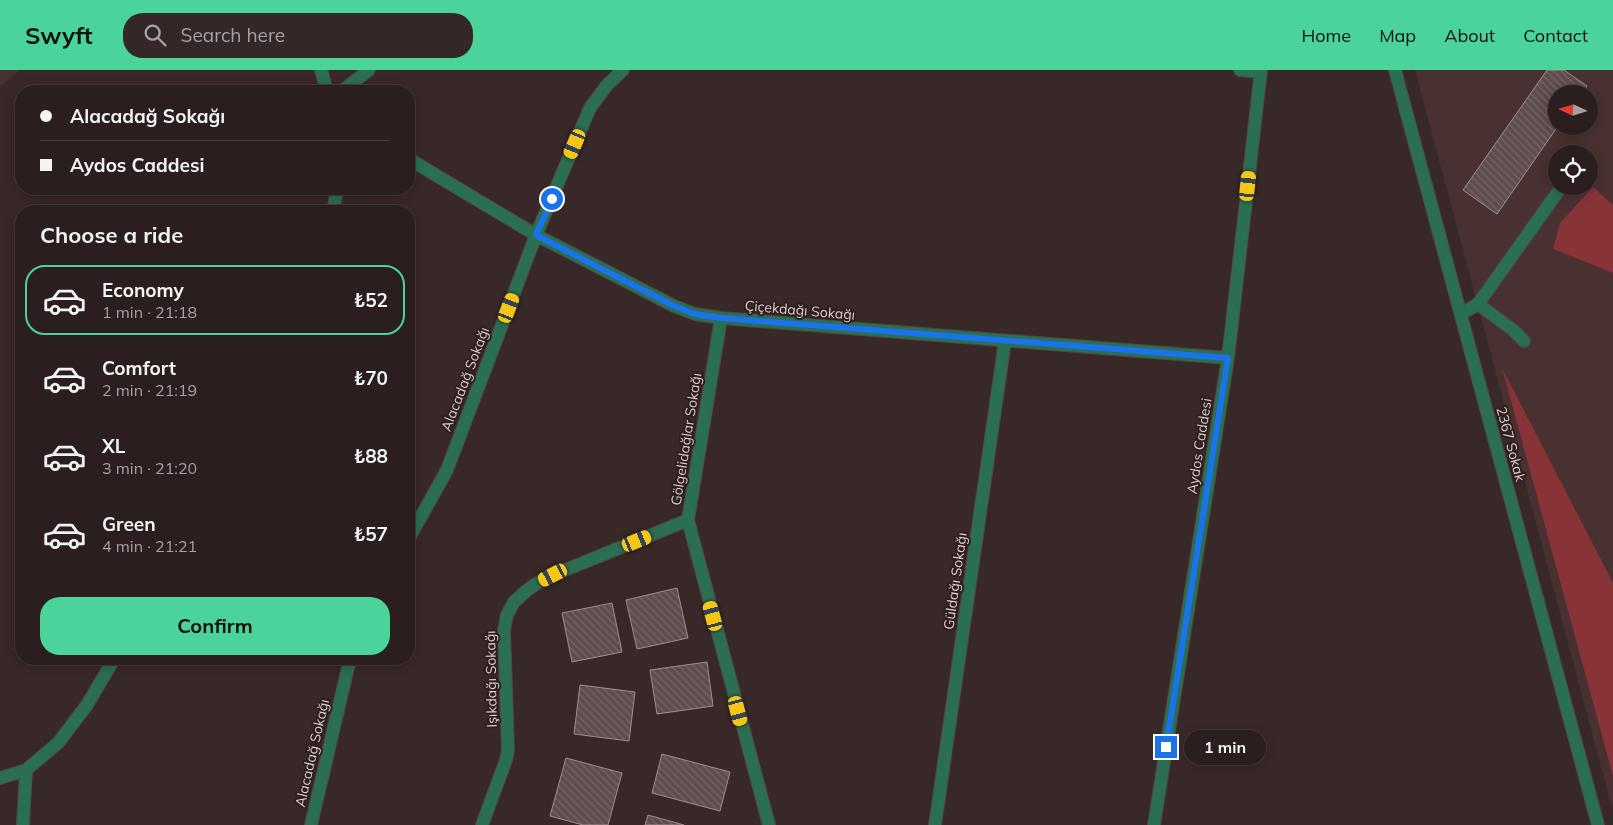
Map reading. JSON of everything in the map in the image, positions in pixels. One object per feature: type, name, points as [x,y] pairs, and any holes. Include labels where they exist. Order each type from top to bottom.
[{"type":"street","points":[[321,70],[325,85]]},
{"type":"street","points":[[350,85],[369,70]]},
{"type":"street","name":"Alacadağ Sokağı","points":[[415,527],[446,470],[536,235],[590,108],[607,85],[624,70]]},
{"type":"street","points":[[1240,70],[1261,71]]},
{"type":"street","name":"2367 Sokak","points":[[1395,70],[1598,825]]},
{"type":"street","name":"Aydos Caddesi","points":[[1154,825],[1228,358],[1261,71]]},
{"type":"street","name":"Çiçekdağı Sokağı","points":[[415,163],[536,235],[674,306],[695,314],[721,318],[1228,358]]},
{"type":"street","points":[[1461,314],[1478,304],[1556,195]]},
{"type":"street","points":[[1478,304],[1513,330],[1524,341]]},
{"type":"street","name":"Gölgelidağlar Sokağı","points":[[721,318],[688,520],[769,825]]},
{"type":"street","name":"Güldağı Sokağı","points":[[935,825],[1005,341]]},
{"type":"street","name":"Işıkdağı Sokağı","points":[[482,825],[508,750],[504,630],[506,615],[514,602],[526,591],[553,575],[688,520]]},
{"type":"street","points":[[0,778],[26,770],[58,742],[87,705],[110,665]]},
{"type":"street","name":"Alacadağ Sokağı","points":[[311,825],[349,665]]},
{"type":"street","points":[[23,825],[26,770]]},
{"type":"shaded area","points":[[0,70],[20,70],[0,86]]},
{"type":"shaded area","points":[[1415,70],[1613,70],[1613,803],[1611,804]]},
{"type":"shaded area","points":[[1598,192],[1613,205],[1613,273],[1553,249],[1560,223],[1586,195],[1598,195]]},
{"type":"shaded area","points":[[1502,368],[1613,583],[1613,776]]},
{"type":"building","points":[[1547,70],[1564,70],[1586,85],[1548,85],[1548,135],[1552,135],[1497,214],[1463,190]]},
{"type":"building","points":[[677,588],[688,638],[637,649],[626,600]]},
{"type":"building","points":[[612,603],[622,652],[572,662],[562,613]]},
{"type":"building","points":[[707,662],[713,706],[657,714],[650,670]]},
{"type":"building","points":[[580,685],[635,692],[629,741],[574,734]]},
{"type":"building","points":[[662,754],[730,772],[720,811],[652,793]]},
{"type":"building","points":[[566,758],[622,773],[608,825],[583,825],[550,816]]},
{"type":"building","points":[[648,815],[684,825],[645,825]]},
{"type":"route","points":[[552,199],[536,235],[674,306],[695,314],[721,318],[1228,358],[1166,747]]}]
